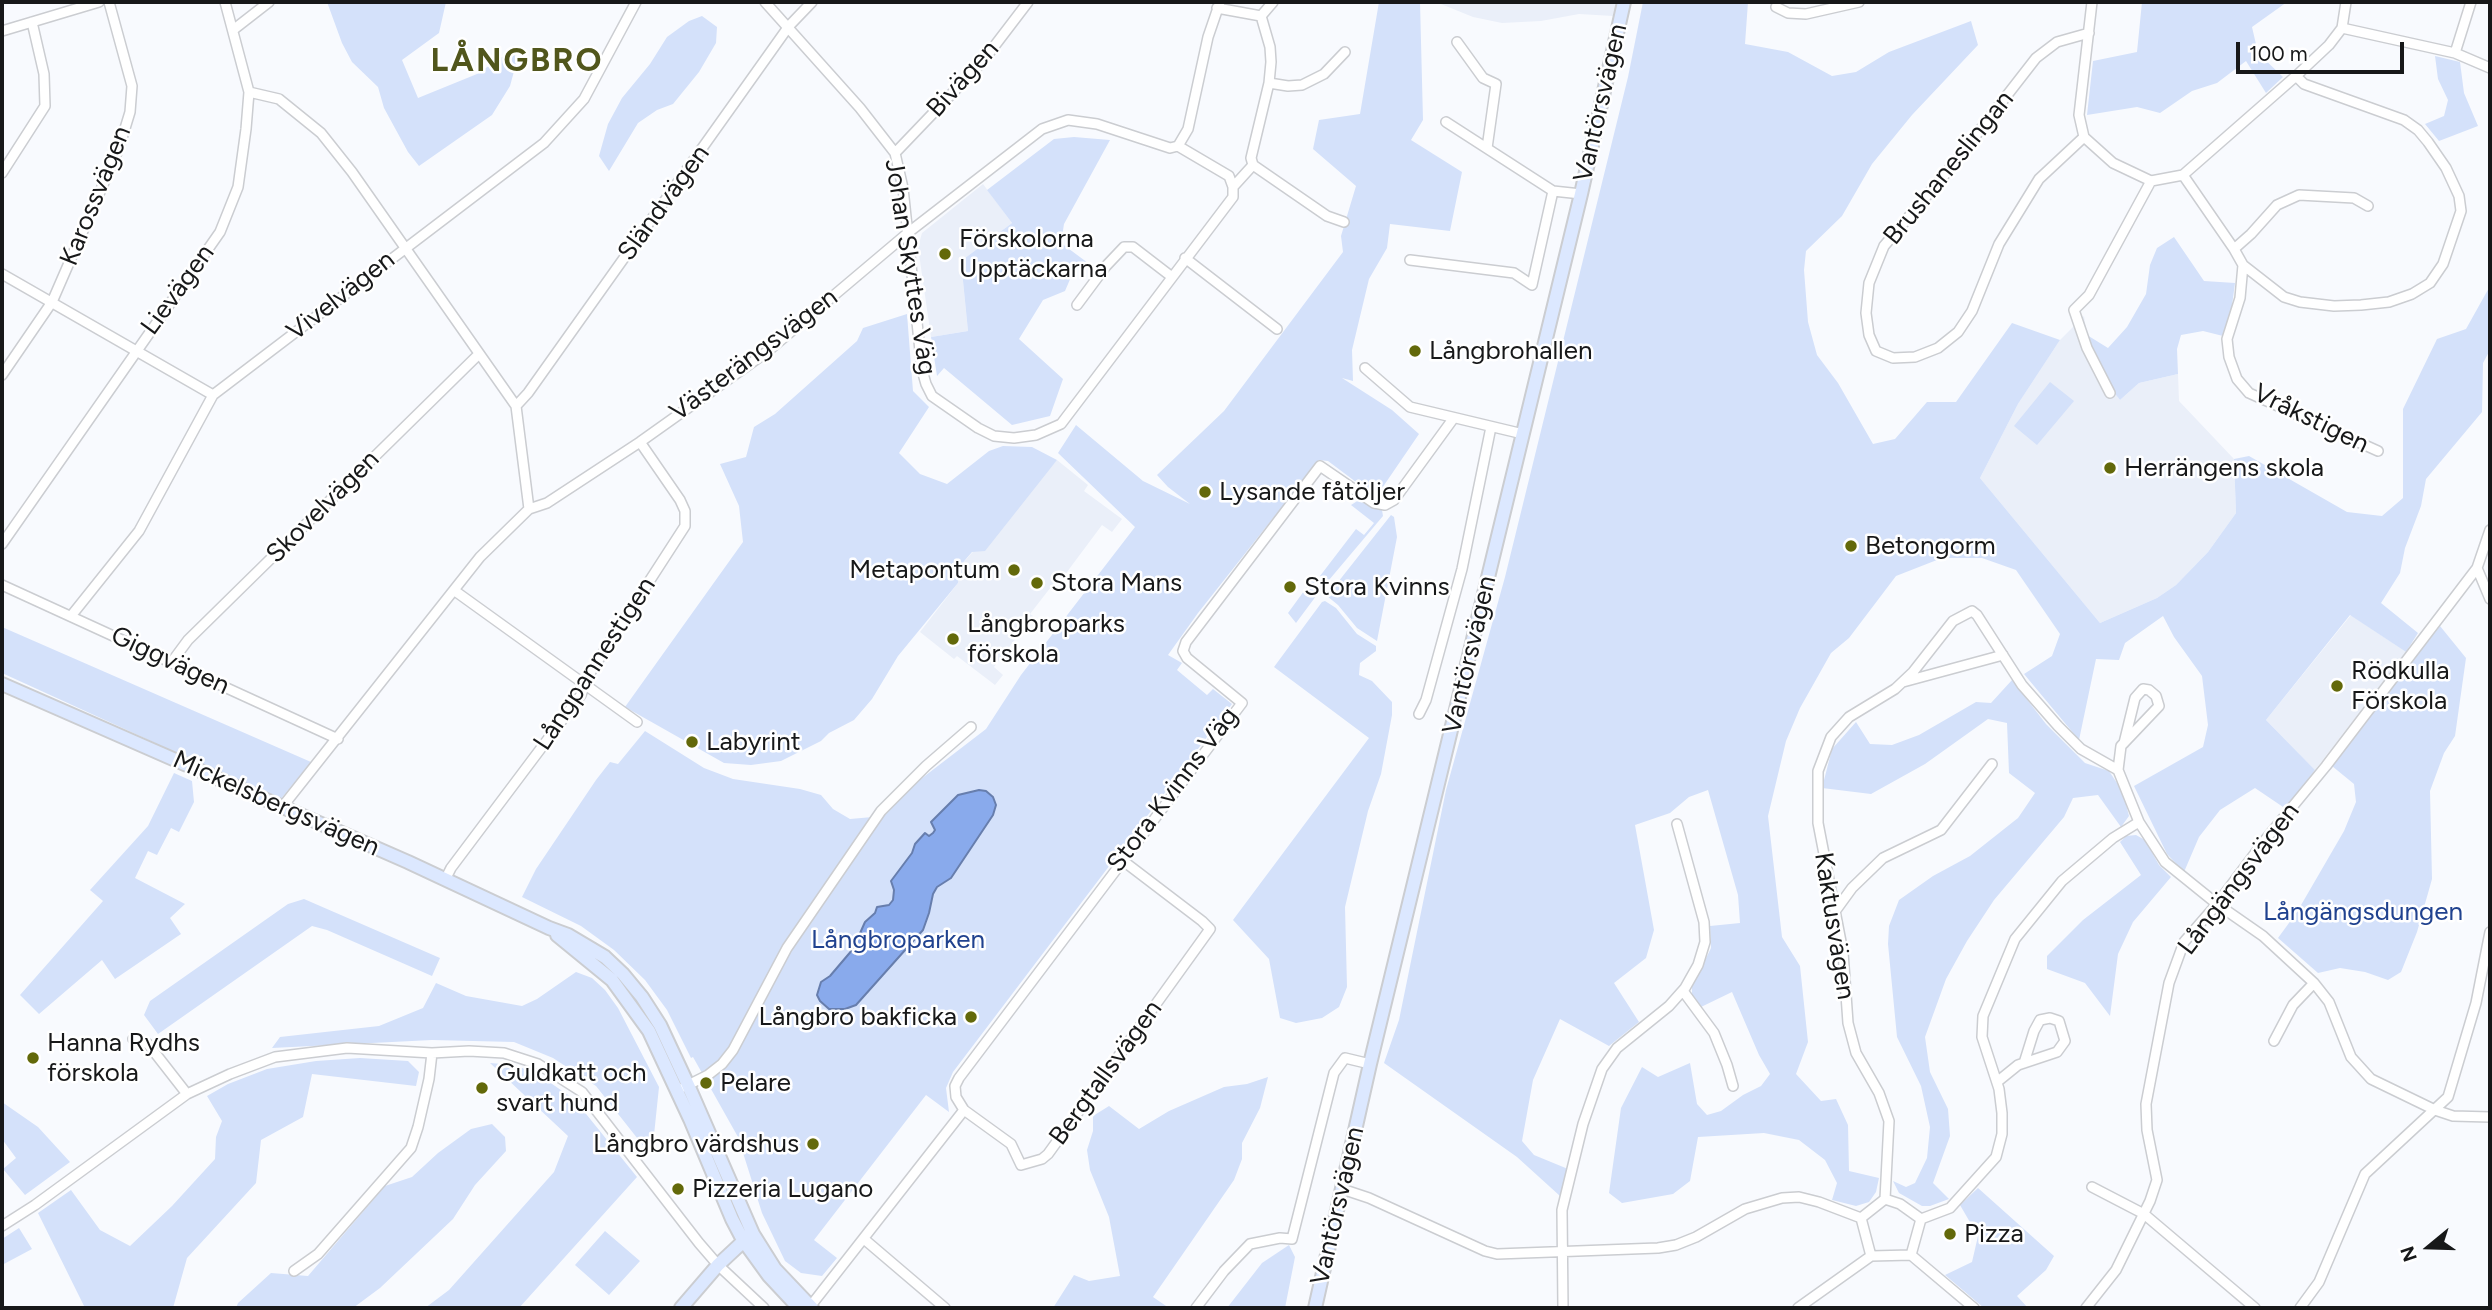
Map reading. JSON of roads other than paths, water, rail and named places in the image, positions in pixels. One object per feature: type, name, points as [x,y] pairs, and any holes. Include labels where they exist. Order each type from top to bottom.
[{"type":"street","points":[[2,31],[99,2]]},
{"type":"street","name":"Karossvägen","points":[[2,375],[52,302],[119,148],[130,112],[132,86],[109,2]]},
{"type":"street","name":"Lievägen","points":[[2,544],[220,232],[238,187],[249,92],[225,2]]},
{"type":"street","points":[[233,30],[268,2]]},
{"type":"street","name":"Vivelvägen","points":[[71,615],[138,531],[213,395],[544,143],[584,99],[636,2]]},
{"type":"street","name":"Johan Skyttes Väg","points":[[765,2],[860,108],[895,153],[909,232],[922,370],[926,384],[932,396],[994,436],[1014,438],[1036,435],[1061,424],[1233,197],[1233,187],[1252,165]]},
{"type":"street","name":"Sländvägen","points":[[516,406],[528,393],[789,26],[812,2]]},
{"type":"street","name":"Bivägen","points":[[895,153],[983,61],[1028,2]]},
{"type":"street","points":[[1261,16],[1273,2]]},
{"type":"street","name":"Vantörsvägen","points":[[1315,1308],[1370,1064],[1581,194],[1624,2]]},
{"type":"street","points":[[1776,7],[1788,13],[1806,14],[1859,2]]},
{"type":"street","points":[[2092,2],[2080,115],[2084,137],[2113,163],[2151,181],[2183,174],[2297,76],[2329,45],[2342,28],[2346,2]]},
{"type":"street","points":[[2455,53],[2471,2]]},
{"type":"street","points":[[1233,187],[1229,176],[1178,146],[1188,130],[1208,37],[1219,5],[1261,16]]},
{"type":"street","points":[[1261,16],[1270,47],[1271,62],[1269,83],[1251,158],[1252,165],[1326,216],[1345,222]]},
{"type":"street","points":[[2,173],[45,106],[44,74],[32,22]]},
{"type":"street","points":[[2342,28],[2455,53],[2490,68]]},
{"type":"street","name":"Brushaneslingan","points":[[2084,137],[2039,179],[1999,244],[1972,311],[1958,332],[1938,348],[1916,357],[1893,358],[1877,351],[1869,335],[1866,313],[1869,283],[1884,246],[1952,166],[2036,58],[2057,42],[2089,33]]},
{"type":"street","points":[[1457,42],[1483,78],[1496,84],[1487,148]]},
{"type":"street","points":[[1269,83],[1302,85],[1324,74],[1345,52]]},
{"type":"street","points":[[2183,174],[2243,265],[2284,297],[2334,306],[2389,302],[2412,294],[2430,283],[2442,264],[2460,211],[2455,184],[2428,142],[2404,120],[2304,83],[2297,76]]},
{"type":"street","points":[[249,92],[279,99],[321,133],[352,172],[516,406],[528,509]]},
{"type":"street","name":"Västerängsvägen","points":[[283,807],[480,557],[528,509],[547,503],[640,442],[768,351],[909,232],[1042,129],[1068,120],[1097,124],[1170,148],[1178,146]]},
{"type":"street","points":[[1446,122],[1553,191],[1581,194]]},
{"type":"street","points":[[2110,393],[2087,348],[2074,310],[2089,295],[2151,181]]},
{"type":"street","points":[[1410,260],[1514,273],[1532,285],[1553,191]]},
{"type":"street","points":[[2234,248],[2251,234],[2277,205],[2299,195],[2354,198],[2368,206]]},
{"type":"street","points":[[1077,305],[1117,251],[1124,247],[1133,247],[1172,277]]},
{"type":"street","points":[[1185,258],[1277,329]]},
{"type":"street","name":"Vråkstigen","points":[[2243,265],[2240,298],[2227,339],[2229,357],[2237,379],[2249,393],[2378,451]]},
{"type":"street","points":[[2,274],[213,395]]},
{"type":"street","name":"Skovelvägen","points":[[171,663],[188,640],[479,354]]},
{"type":"street","points":[[1365,368],[1410,407],[1523,434]]},
{"type":"street","name":"Stora Kvinns Väg","points":[[964,1110],[956,1097],[955,1086],[959,1077],[1242,703],[1187,658],[1183,652],[1186,642],[1320,466],[1374,503],[1385,505],[1394,500],[1453,419]]},
{"type":"street","points":[[1419,714],[1426,700],[1462,569],[1491,427]]},
{"type":"street","name":"Långpannestigen","points":[[445,880],[451,868],[581,695],[588,676],[685,526],[685,511],[680,500],[640,442]]},
{"type":"street","name":"Långängsvägen","points":[[2085,1308],[2116,1270],[2144,1214],[2157,1180],[2147,1130],[2147,1104],[2169,983],[2184,942],[2326,766],[2477,568],[2490,530]]},
{"type":"street","points":[[2477,568],[2490,599]]},
{"type":"street","name":"Giggvägen","points":[[2,585],[338,738]]},
{"type":"street","points":[[455,591],[636,722]]},
{"type":"street","name":"Kaktusvägen","points":[[1885,1199],[1889,1121],[1879,1093],[1856,1053],[1848,1023],[1843,952],[1818,823],[1818,771],[1831,737],[1849,717],[1902,682],[1953,621],[1965,612],[1972,611],[1977,615],[2003,655],[1902,682]]},
{"type":"street","points":[[2003,655],[2022,685],[2081,749],[2118,770]]},
{"type":"street","name":"Mickelsbergsvägen","points":[[2,684],[283,807],[591,947],[623,974],[660,1025],[732,1219],[748,1237],[769,1276],[807,1308]]},
{"type":"street","points":[[2124,743],[2135,698],[2144,689],[2149,690],[2156,696],[2159,706],[2124,743],[2121,746],[2118,770],[2139,822],[2165,862],[2217,904],[2263,936],[2314,983],[2329,1002],[2351,1057],[2371,1079],[2453,1116],[2490,1117]]},
{"type":"street","points":[[683,1088],[708,1075],[722,1064],[733,1050],[787,948],[881,811],[926,766],[971,727]]},
{"type":"street","points":[[1836,910],[1852,888],[1883,858],[1941,830],[1992,764]]},
{"type":"street","points":[[1921,1219],[1950,1208],[1996,1157],[2002,1134],[2002,1112],[1997,1082],[1982,1037],[1983,1016],[2015,939],[2062,881],[2113,838],[2139,822]]},
{"type":"street","points":[[1563,1308],[1562,1210],[1583,1125],[1602,1069],[1617,1048],[1669,1006],[1683,991],[1698,965],[1705,942],[1704,922],[1677,824]]},
{"type":"street","name":"Bergtallsvägen","points":[[964,1110],[1011,1144],[1021,1165],[1042,1159],[1079,1114],[1210,929],[1122,860]]},
{"type":"street","points":[[2300,1308],[2319,1282],[2365,1174],[2448,1097],[2476,1003],[2490,932]]},
{"type":"street","points":[[2274,1041],[2293,1005],[2314,983]]},
{"type":"street","points":[[1683,991],[1714,1033],[1732,1086]]},
{"type":"street","points":[[1997,1082],[2024,1063],[2056,1052],[2065,1041],[2059,1021],[2050,1018],[2040,1020],[2024,1063]]},
{"type":"street","points":[[133,1040],[148,1044],[187,1094]]},
{"type":"street","points":[[2,1226],[187,1094],[230,1074],[275,1058],[347,1048],[432,1053],[505,1053],[538,1064],[582,1092],[718,1265],[764,1308]]},
{"type":"street","points":[[294,1271],[318,1254],[411,1148],[429,1079],[432,1053]]},
{"type":"street","points":[[1196,1308],[1224,1270],[1250,1244],[1280,1238],[1292,1239],[1334,1073],[1345,1058],[1370,1064]]},
{"type":"street","points":[[807,1308],[964,1110]]},
{"type":"street","points":[[2092,1187],[2144,1214],[2255,1308]]},
{"type":"street","points":[[1342,1189],[1369,1198],[1497,1254],[1676,1245],[1696,1237],[1745,1209],[1782,1198],[1799,1197],[1819,1202],[1861,1218]]},
{"type":"street","points":[[1861,1218],[1885,1199],[1900,1204],[1921,1219]]},
{"type":"street","points":[[1861,1218],[1871,1256]]},
{"type":"street","points":[[1912,1255],[1921,1219]]},
{"type":"street","points":[[681,1308],[718,1265],[748,1237]]},
{"type":"street","points":[[864,1239],[945,1308]]},
{"type":"street","points":[[1798,1308],[1871,1256],[1912,1255],[1975,1308]]},
{"type":"water","points":[[986,791],[993,797],[996,805],[993,815],[951,878],[937,887],[923,930],[856,1005],[845,1009],[829,1009],[817,995],[821,982],[830,976],[853,949],[865,922],[875,913],[877,907],[889,905],[893,900],[891,881],[912,853],[915,844],[925,833],[929,836],[933,833],[935,830],[931,822],[958,795]]},
{"type":"place","name":"Förskolorna Upptäckarna","points":[[945,254]]},
{"type":"place","name":"Långbrohallen","points":[[1415,351]]},
{"type":"place","name":"Herrängens skola","points":[[2110,468]]},
{"type":"place","name":"Lysande fåtöljer","points":[[1205,492]]},
{"type":"place","name":"Betongorm","points":[[1851,546]]},
{"type":"place","name":"Metapontum","points":[[1014,570]]},
{"type":"place","name":"Stora Mans","points":[[1037,583]]},
{"type":"place","name":"Stora Kvinns","points":[[1290,587]]},
{"type":"place","name":"Långbroparks förskola","points":[[953,639]]},
{"type":"place","name":"Rödkulla Förskola","points":[[2337,686]]},
{"type":"place","name":"Labyrint","points":[[692,742]]},
{"type":"place","name":"Långbro bakficka","points":[[971,1017]]},
{"type":"place","name":"Hanna Rydhs förskola","points":[[33,1058]]},
{"type":"place","name":"Pelare","points":[[706,1083]]},
{"type":"place","name":"Guldkatt och svart hund","points":[[482,1088]]},
{"type":"place","name":"Långbro värdshus","points":[[813,1144]]},
{"type":"place","name":"Pizzeria Lugano","points":[[678,1189]]},
{"type":"place","name":"Pizza","points":[[1950,1234]]},
{"type":"district","name":"LÅNGBRO","points":[[517,61]]},
{"type":"park label","name":"Långängsdungen","points":[[2363,912]]},
{"type":"park label","name":"Långbroparken","points":[[898,940]]}]
